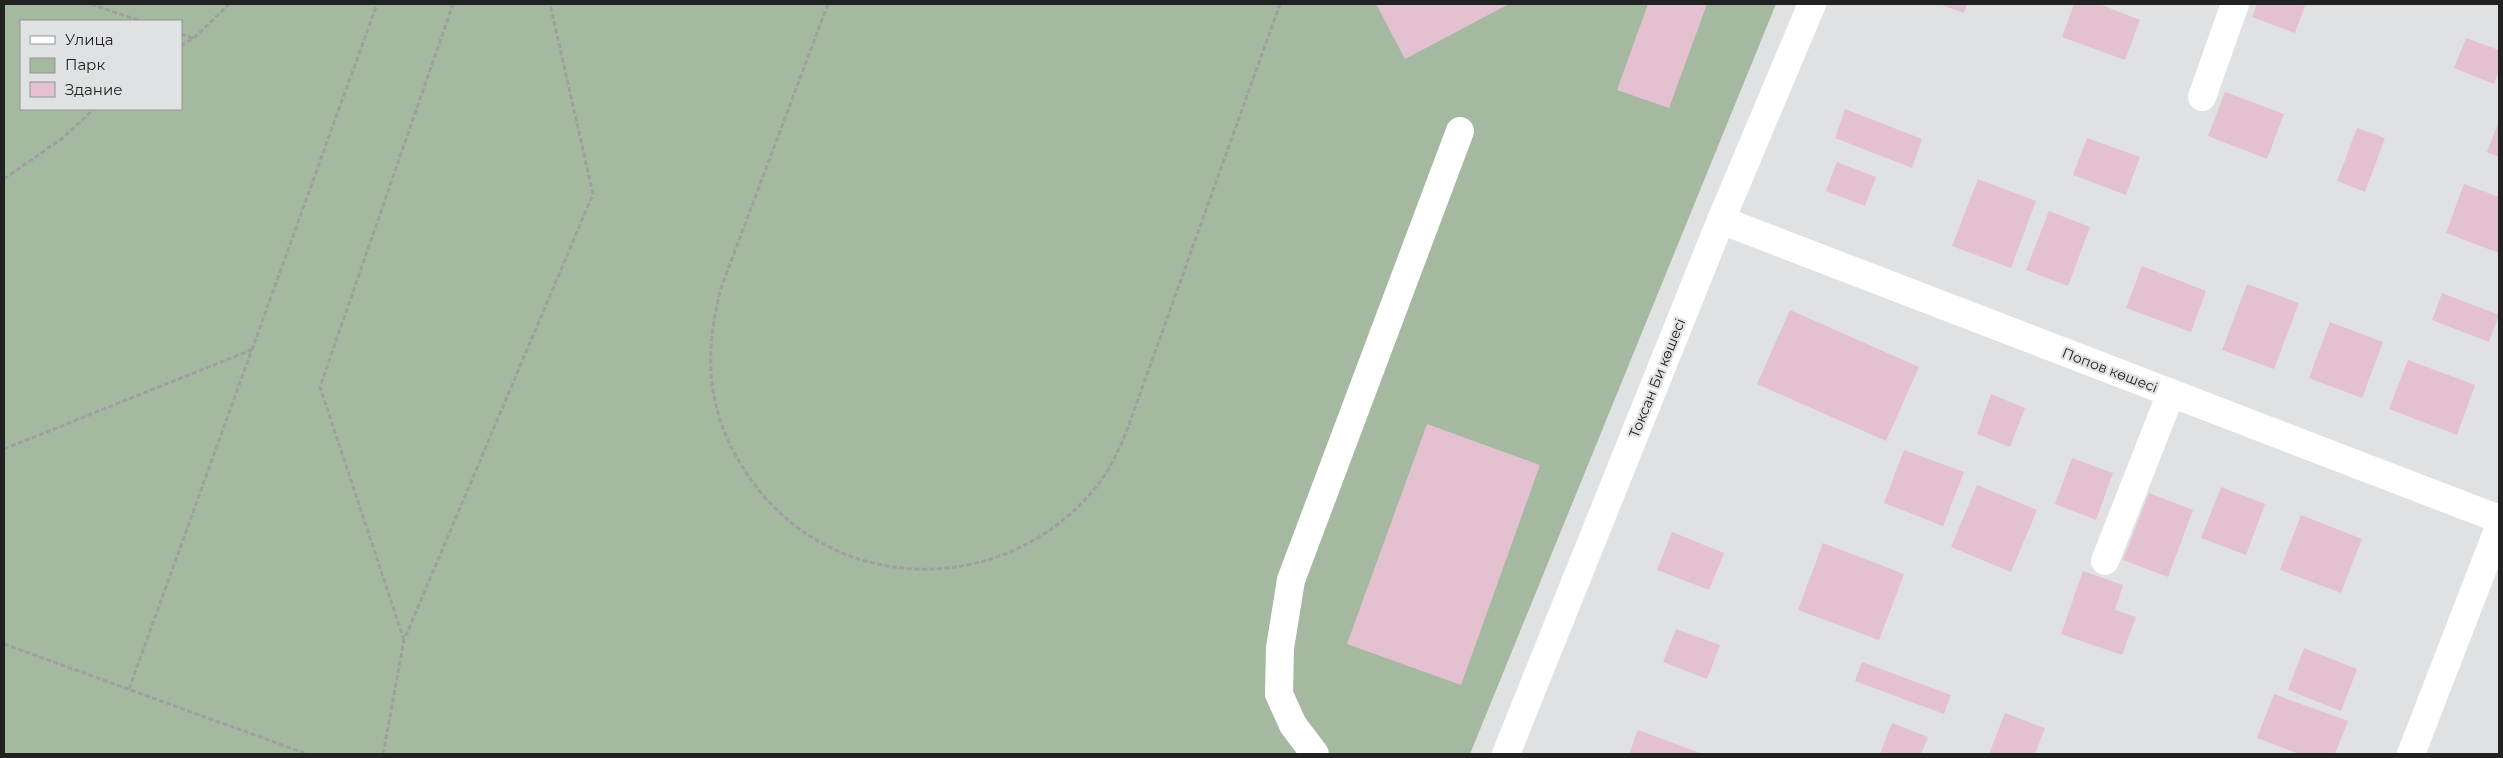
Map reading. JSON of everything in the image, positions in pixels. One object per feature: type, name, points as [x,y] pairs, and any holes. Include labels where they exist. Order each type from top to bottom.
[{"type":"street","name":"Токсан Би көшесі","points":[[1506,754],[1721,220],[1812,4]]},
{"type":"street","points":[[2202,97],[2234,4]]},
{"type":"street","points":[[1315,754],[1293,725],[1279,694],[1280,648],[1290,580],[1460,130]]},
{"type":"street","name":"Попов көшесі","points":[[1721,220],[2499,519]]},
{"type":"street","points":[[2105,561],[2171,393]]},
{"type":"street","points":[[2411,754],[2499,527]]},
{"type":"path","points":[[91,4],[137,20]]},
{"type":"path","points":[[182,45],[194,38],[228,4]]},
{"type":"path","points":[[129,689],[377,4]]},
{"type":"path","points":[[404,640],[320,388],[453,4]]},
{"type":"path","points":[[384,754],[404,640],[593,194],[550,4]]},
{"type":"path","points":[[828,4],[721,288],[712,323],[710,357],[714,397],[724,430],[743,469],[765,499],[793,525],[830,548],[872,564],[920,570],[964,567],[1004,555],[1038,539],[1071,514],[1097,486],[1118,451],[1132,416],[1280,4]]},
{"type":"path","points":[[182,34],[194,38]]},
{"type":"path","points":[[4,179],[64,137],[93,110]]},
{"type":"path","points":[[4,449],[252,349]]},
{"type":"path","points":[[4,644],[307,754]]},
{"type":"green space","points":[[4,4],[1776,4],[1470,754],[4,754]]},
{"type":"building","points":[[1376,4],[1509,4],[1405,59]]},
{"type":"building","points":[[1648,4],[1707,4],[1669,108],[1617,90]]},
{"type":"building","points":[[1939,4],[1967,4],[1964,13]]},
{"type":"building","points":[[2074,4],[2099,4],[2140,20],[2125,60],[2062,37]]},
{"type":"building","points":[[2257,4],[2299,4],[2305,6],[2295,33],[2252,17]]},
{"type":"building","points":[[2466,38],[2499,50],[2499,71],[2494,84],[2454,68]]},
{"type":"building","points":[[2225,92],[2284,114],[2267,159],[2208,136]]},
{"type":"building","points":[[1845,109],[1922,139],[1912,168],[1835,138]]},
{"type":"building","points":[[2499,121],[2499,157],[2487,152]]},
{"type":"building","points":[[2357,128],[2385,138],[2365,192],[2337,181]]},
{"type":"building","points":[[2087,138],[2140,157],[2126,195],[2073,175]]},
{"type":"building","points":[[1837,162],[1876,177],[1865,206],[1826,191]]},
{"type":"building","points":[[1978,179],[2036,201],[2011,268],[1952,246]]},
{"type":"building","points":[[2464,184],[2499,197],[2499,253],[2446,233]]},
{"type":"building","points":[[2049,211],[2090,227],[2068,286],[2026,270]]},
{"type":"building","points":[[2142,266],[2206,291],[2191,332],[2126,308]]},
{"type":"building","points":[[2247,284],[2299,303],[2274,369],[2222,350]]},
{"type":"building","points":[[2442,293],[2499,315],[2489,342],[2432,320]]},
{"type":"building","points":[[1790,310],[1919,367],[1886,441],[1757,384]]},
{"type":"building","points":[[2330,322],[2383,342],[2362,398],[2309,378]]},
{"type":"building","points":[[2408,360],[2475,385],[2457,435],[2389,409]]},
{"type":"building","points":[[1991,394],[2025,408],[2010,447],[1977,434]]},
{"type":"building","points":[[1427,424],[1540,465],[1461,685],[1347,644]]},
{"type":"building","points":[[1904,450],[1964,472],[1943,526],[1884,503]]},
{"type":"building","points":[[2072,458],[2113,473],[2096,520],[2055,504]]},
{"type":"building","points":[[1977,485],[2037,510],[2011,572],[1951,547]]},
{"type":"building","points":[[2221,487],[2265,504],[2246,555],[2201,538]]},
{"type":"building","points":[[2149,493],[2193,510],[2168,577],[2123,560]]},
{"type":"building","points":[[2301,515],[2362,539],[2341,593],[2280,570]]},
{"type":"building","points":[[1672,532],[1724,553],[1709,590],[1657,570]]},
{"type":"building","points":[[1823,543],[1904,574],[1879,640],[1798,610]]},
{"type":"building","points":[[2083,571],[2123,585],[2115,610],[2136,617],[2122,655],[2061,634]]},
{"type":"building","points":[[1676,629],[1720,645],[1707,679],[1663,662]]},
{"type":"building","points":[[2304,648],[2357,669],[2341,711],[2288,690]]},
{"type":"building","points":[[1862,662],[1951,695],[1944,714],[1855,681]]},
{"type":"building","points":[[2274,694],[2348,721],[2335,754],[2299,754],[2257,738]]},
{"type":"building","points":[[2005,713],[2045,728],[2035,754],[1989,754]]},
{"type":"building","points":[[1892,723],[1928,737],[1921,754],[1880,754]]},
{"type":"building","points":[[1638,730],[1703,754],[1629,754]]}]
